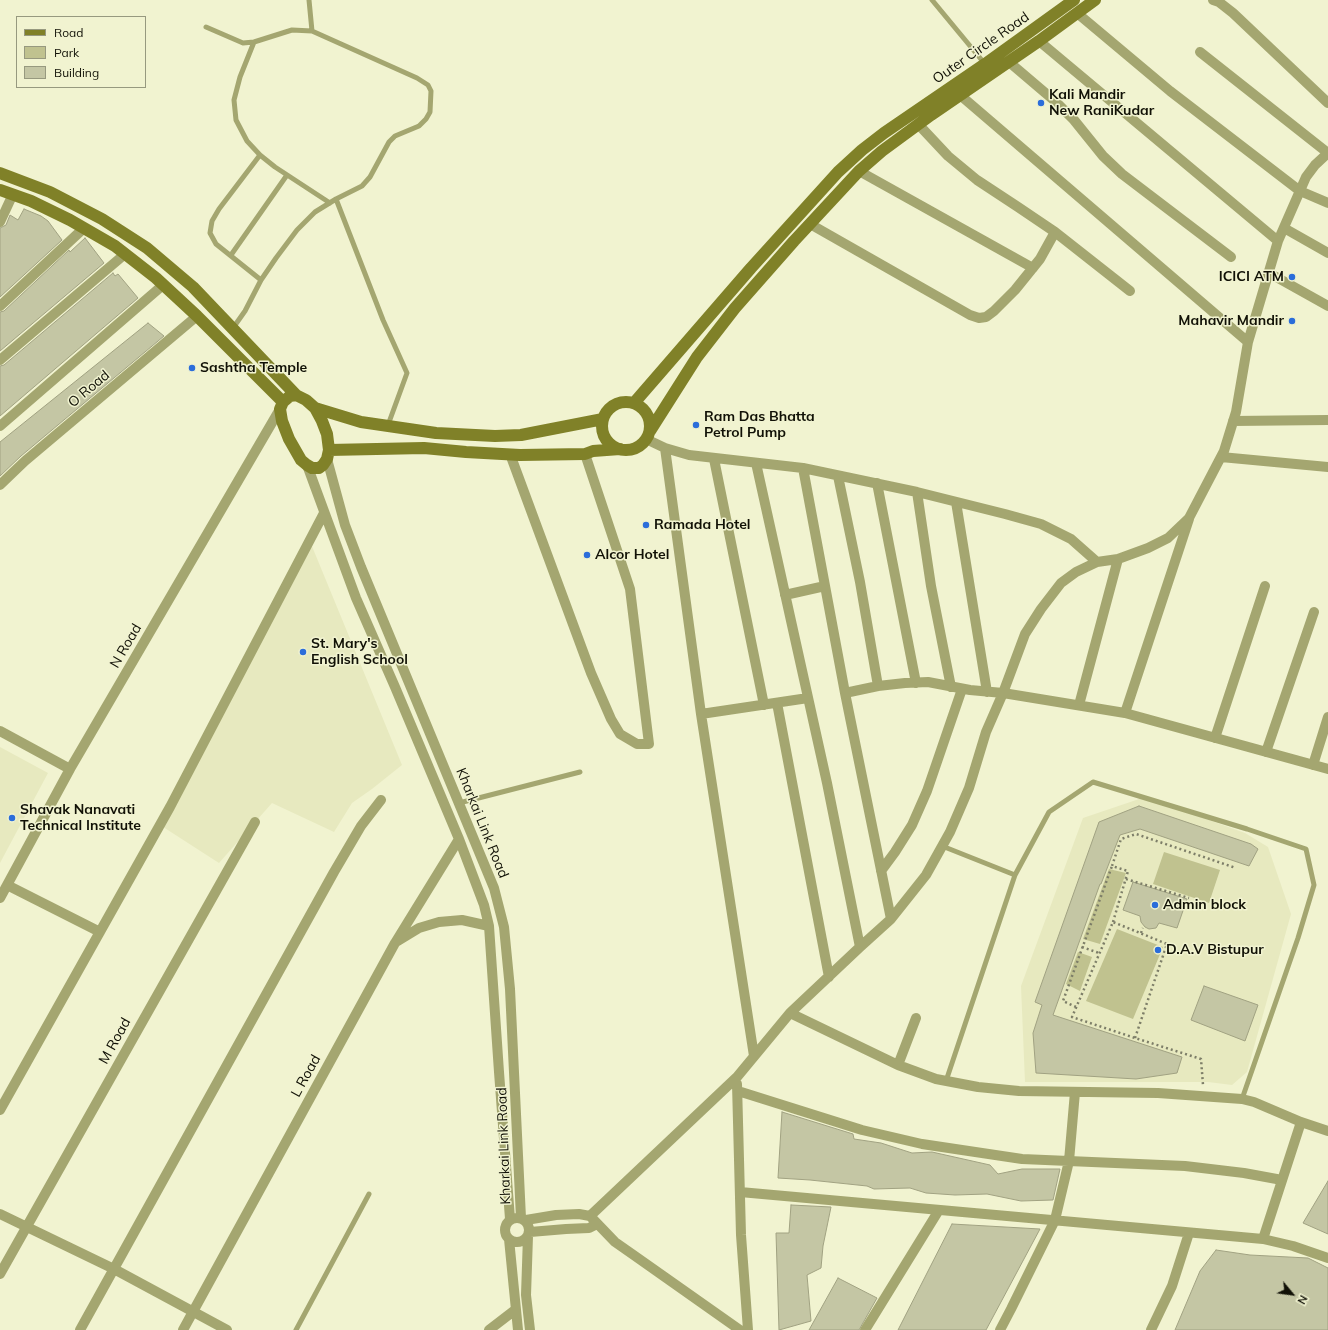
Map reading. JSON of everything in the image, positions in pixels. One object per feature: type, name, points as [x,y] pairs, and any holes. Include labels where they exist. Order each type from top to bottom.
[{"type":"main road","name":"Outer Circle Road","points":[[634,403],[751,268],[838,172],[868,146],[1074,0]]},
{"type":"main road","points":[[328,454],[424,448],[510,454],[585,454],[593,451],[620,449],[630,450],[639,446],[648,435],[697,357],[713,336],[764,274],[859,171],[882,151],[918,124],[1039,41],[1095,0]]},
{"type":"main road","points":[[0,173],[50,192],[102,220],[147,248],[192,286],[296,395],[306,400],[315,408],[327,434],[328,454],[323,465],[319,468],[312,468],[307,465],[295,450],[289,439],[282,420],[281,405],[197,316],[163,285],[115,246],[84,228],[31,201],[0,190]]},
{"type":"main road","points":[[281,405],[290,396],[296,395]]},
{"type":"main road","points":[[620,449],[609,443],[603,432],[603,419],[608,410],[615,404],[624,402],[634,403],[642,407],[650,422],[648,435]]},
{"type":"main road","points":[[315,408],[361,422],[436,433],[501,436],[521,435],[603,419]]},
{"type":"street","points":[[1213,0],[1219,2],[1233,13],[1328,103]]},
{"type":"street","points":[[1077,13],[1170,91],[1300,191],[1328,203]]},
{"type":"street","points":[[1039,41],[1278,241]]},
{"type":"street","points":[[1125,713],[1190,518],[1221,457],[1236,412],[1248,342],[1278,241],[1306,177],[1315,165],[1328,153],[1200,52]]},
{"type":"street","points":[[1009,62],[1056,102],[1074,120],[1103,156],[1122,174],[1231,257]]},
{"type":"street","points":[[960,95],[1248,342]]},
{"type":"street","points":[[918,124],[948,156],[977,180],[1055,232],[1130,291]]},
{"type":"street","points":[[859,171],[1033,268]]},
{"type":"street","points":[[0,222],[13,194]]},
{"type":"street","points":[[810,224],[970,315],[979,318],[986,317],[994,311],[1015,290],[1033,268],[1055,232]]},
{"type":"street","points":[[0,306],[84,228]]},
{"type":"street","points":[[1284,228],[1328,253]]},
{"type":"street","points":[[0,360],[125,254]]},
{"type":"street","points":[[1269,273],[1328,306]]},
{"type":"street","points":[[0,426],[163,285]]},
{"type":"street","name":"O Road","points":[[0,485],[25,461],[197,316]]},
{"type":"street","name":"N Road","points":[[0,898],[70,769],[281,405]]},
{"type":"street","points":[[1233,421],[1328,420]]},
{"type":"street","points":[[648,435],[665,448],[689,455],[803,468],[917,492],[1042,524],[1071,539],[1097,562]]},
{"type":"street","points":[[665,448],[701,714],[754,1056]]},
{"type":"street","name":"Kharkai Link Road","points":[[328,454],[347,532],[494,888],[504,927],[510,989],[523,1219],[530,1228],[526,1295],[530,1330]]},
{"type":"street","points":[[510,454],[588,665],[611,719],[620,734],[637,744],[649,744],[630,588],[585,454]]},
{"type":"street","points":[[1221,457],[1328,467]]},
{"type":"street","points":[[714,459],[764,705]]},
{"type":"street","points":[[756,463],[827,782],[860,947]]},
{"type":"street","points":[[307,465],[356,598],[459,839],[477,886],[489,926],[510,1219]]},
{"type":"street","points":[[803,468],[845,693],[891,919]]},
{"type":"street","points":[[838,476],[860,582],[878,686]]},
{"type":"street","points":[[877,483],[916,682]]},
{"type":"street","points":[[917,492],[931,586],[950,687]]},
{"type":"street","points":[[956,502],[987,692]]},
{"type":"street","points":[[0,1110],[178,793],[324,513]]},
{"type":"street","points":[[590,1216],[737,1076],[790,1013],[891,919],[926,874],[950,832],[969,788],[986,732],[1003,694],[1025,634],[1041,609],[1061,583],[1076,572],[1097,562],[1118,558],[1148,548],[1168,538],[1190,518]]},
{"type":"street","points":[[1079,706],[1118,558]]},
{"type":"street","points":[[785,594],[825,586]]},
{"type":"street","points":[[1215,738],[1265,586]]},
{"type":"street","points":[[1266,752],[1314,612]]},
{"type":"street","points":[[845,693],[878,686],[928,682],[962,689],[1125,713],[1328,769]]},
{"type":"street","points":[[881,871],[912,825],[940,755],[962,689]]},
{"type":"street","points":[[701,714],[808,698]]},
{"type":"street","points":[[777,703],[828,977]]},
{"type":"street","points":[[1313,765],[1328,717]]},
{"type":"street","points":[[0,731],[70,769]]},
{"type":"street","points":[[80,1330],[334,872],[361,826],[381,800]]},
{"type":"street","name":"M Road","points":[[0,1274],[254,822]]},
{"type":"street","name":"L Road","points":[[183,1330],[395,943],[459,839]]},
{"type":"street","points":[[7,885],[100,932]]},
{"type":"street","points":[[395,943],[419,928],[439,922],[462,920],[489,926]]},
{"type":"street","points":[[790,1013],[898,1065],[946,1081],[978,1087],[1019,1090],[1158,1093],[1242,1099],[1254,1102],[1302,1122],[1328,1130]]},
{"type":"street","points":[[898,1065],[916,1018]]},
{"type":"street","points":[[737,1076],[741,1235],[748,1330]]},
{"type":"street","points":[[738,1091],[862,1130],[922,1144],[1022,1159],[1185,1166],[1244,1173],[1282,1180]]},
{"type":"street","points":[[1000,1330],[1055,1220],[1069,1161],[1075,1092]]},
{"type":"street","points":[[1263,1239],[1302,1122]]},
{"type":"street","points":[[740,1192],[1263,1239],[1293,1246],[1328,1258]]},
{"type":"street","points":[[870,1329],[939,1210]]},
{"type":"street","points":[[0,1214],[114,1269],[227,1330]]},
{"type":"street","points":[[523,1219],[556,1215],[579,1214],[590,1216],[615,1242],[740,1330]]},
{"type":"street","name":"Kharkai Link Road","points":[[518,1330],[509,1239],[505,1229],[506,1223],[510,1219],[515,1217],[523,1219]]},
{"type":"street","points":[[509,1239],[514,1242],[519,1242],[524,1240],[529,1234],[566,1229],[589,1228],[597,1224]]},
{"type":"street","points":[[1151,1330],[1172,1286],[1189,1233]]},
{"type":"street","points":[[489,1330],[515,1310]]},
{"type":"lane","points":[[309,0],[312,31]]},
{"type":"lane","points":[[932,0],[985,64]]},
{"type":"lane","points":[[206,27],[243,43],[254,42],[292,30],[312,31],[417,78],[428,85],[431,91],[430,112],[426,119],[419,126],[395,136],[389,142],[370,176],[362,186],[336,199],[315,212],[297,230],[261,280],[245,311],[233,328]]},
{"type":"lane","points":[[254,42],[240,77],[234,100],[236,120],[247,141],[260,155],[287,175],[330,203]]},
{"type":"lane","points":[[260,155],[219,209],[212,221],[210,234],[216,244],[261,280]]},
{"type":"lane","points":[[231,255],[287,175]]},
{"type":"lane","points":[[336,199],[383,320],[407,373],[388,426]]},
{"type":"lane","points":[[459,802],[580,772]]},
{"type":"lane","points":[[946,1081],[1015,875],[1049,812],[1093,782],[1247,829],[1306,849],[1314,885],[1298,938],[1242,1099]]},
{"type":"lane","points":[[942,846],[1015,875]]},
{"type":"lane","points":[[296,1330],[369,1194]]},
{"type":"path","points":[[1076,1007],[1063,1001],[1121,839],[1136,834],[1236,868]]},
{"type":"path","points":[[1112,866],[1128,871],[1126,879],[1113,922],[1072,1017],[1201,1059],[1203,1096]]},
{"type":"path","points":[[1126,879],[1189,898]]},
{"type":"path","points":[[1113,922],[1167,944],[1135,1038]]},
{"type":"path","points":[[1142,933],[1143,928]]},
{"type":"path","points":[[1082,947],[1099,953]]},
{"type":"shaded area","name":"St. Mary's English School","points":[[309,539],[402,765],[352,803],[334,832],[272,803],[219,863],[160,825]]},
{"type":"shaded area","name":"Shavak Nanavati Technical Institute","points":[[0,747],[48,773],[0,863]]},
{"type":"shaded area","name":"D.A.V Bistupur","points":[[1145,797],[1245,833],[1268,847],[1291,914],[1247,1072],[1232,1085],[1208,1082],[1025,1082],[1021,986],[1083,818]]},
{"type":"green space","points":[[1164,852],[1220,870],[1209,903],[1153,884]]},
{"type":"green space","points":[[1109,869],[1126,873],[1100,944],[1083,939]]},
{"type":"green space","points":[[1117,929],[1163,947],[1133,1019],[1086,1001]]},
{"type":"green space","points":[[1078,952],[1092,957],[1080,991],[1066,984]]},
{"type":"building","points":[[24,209],[41,216],[48,221],[62,240],[0,297],[0,228],[6,225],[10,215],[18,220]]},
{"type":"building","points":[[85,238],[104,263],[0,351],[0,312],[4,311],[69,250],[70,252]]},
{"type":"building","points":[[113,273],[115,276],[118,274],[138,298],[0,416],[0,366],[4,365]]},
{"type":"building","points":[[148,323],[164,336],[21,456],[0,476],[0,442]]},
{"type":"building","points":[[1139,806],[1251,844],[1258,849],[1249,866],[1140,829],[1120,835],[1100,884],[1053,1015],[1182,1057],[1177,1073],[1136,1079],[1036,1073],[1033,1033],[1042,1005],[1035,1002],[1099,822]]},
{"type":"building","name":"Admin block","points":[[1133,882],[1187,899],[1177,928],[1159,923],[1156,928],[1149,929],[1141,922],[1140,916],[1123,910]]},
{"type":"building","points":[[1204,986],[1258,1005],[1245,1041],[1191,1020]]},
{"type":"building","points":[[782,1112],[853,1134],[854,1139],[881,1143],[912,1153],[932,1152],[990,1165],[998,1174],[1022,1169],[1060,1169],[1053,1200],[1021,1201],[987,1194],[955,1195],[926,1193],[910,1188],[874,1189],[867,1186],[778,1178]]},
{"type":"building","points":[[1328,1181],[1328,1234],[1303,1223]]},
{"type":"building","points":[[791,1205],[831,1207],[823,1246],[821,1268],[807,1275],[811,1321],[779,1330],[776,1233],[789,1233]]},
{"type":"building","points":[[952,1224],[1040,1229],[986,1330],[898,1330]]},
{"type":"building","points":[[1216,1250],[1250,1255],[1308,1258],[1328,1268],[1328,1330],[1175,1330],[1200,1271]]},
{"type":"building","points":[[838,1278],[877,1298],[859,1330],[809,1330]]},
{"type":"place","name":"Kali Mandir New RaniKudar","points":[[1041,103]]},
{"type":"place","name":"ICICI ATM","points":[[1292,277]]},
{"type":"place","name":"Mahavir Mandir","points":[[1292,321]]},
{"type":"place","name":"Sashtha Temple","points":[[192,368]]},
{"type":"place","name":"Ram Das Bhatta Petrol Pump","points":[[696,425]]},
{"type":"place","name":"Ramada Hotel","points":[[646,525]]},
{"type":"place","name":"Alcor Hotel","points":[[587,555]]},
{"type":"place","name":"St. Mary's English School","points":[[303,652]]},
{"type":"place","name":"Shavak Nanavati Technical Institute","points":[[12,818]]},
{"type":"place","name":"Admin block","points":[[1155,905]]},
{"type":"place","name":"D.A.V Bistupur","points":[[1158,950]]}]
